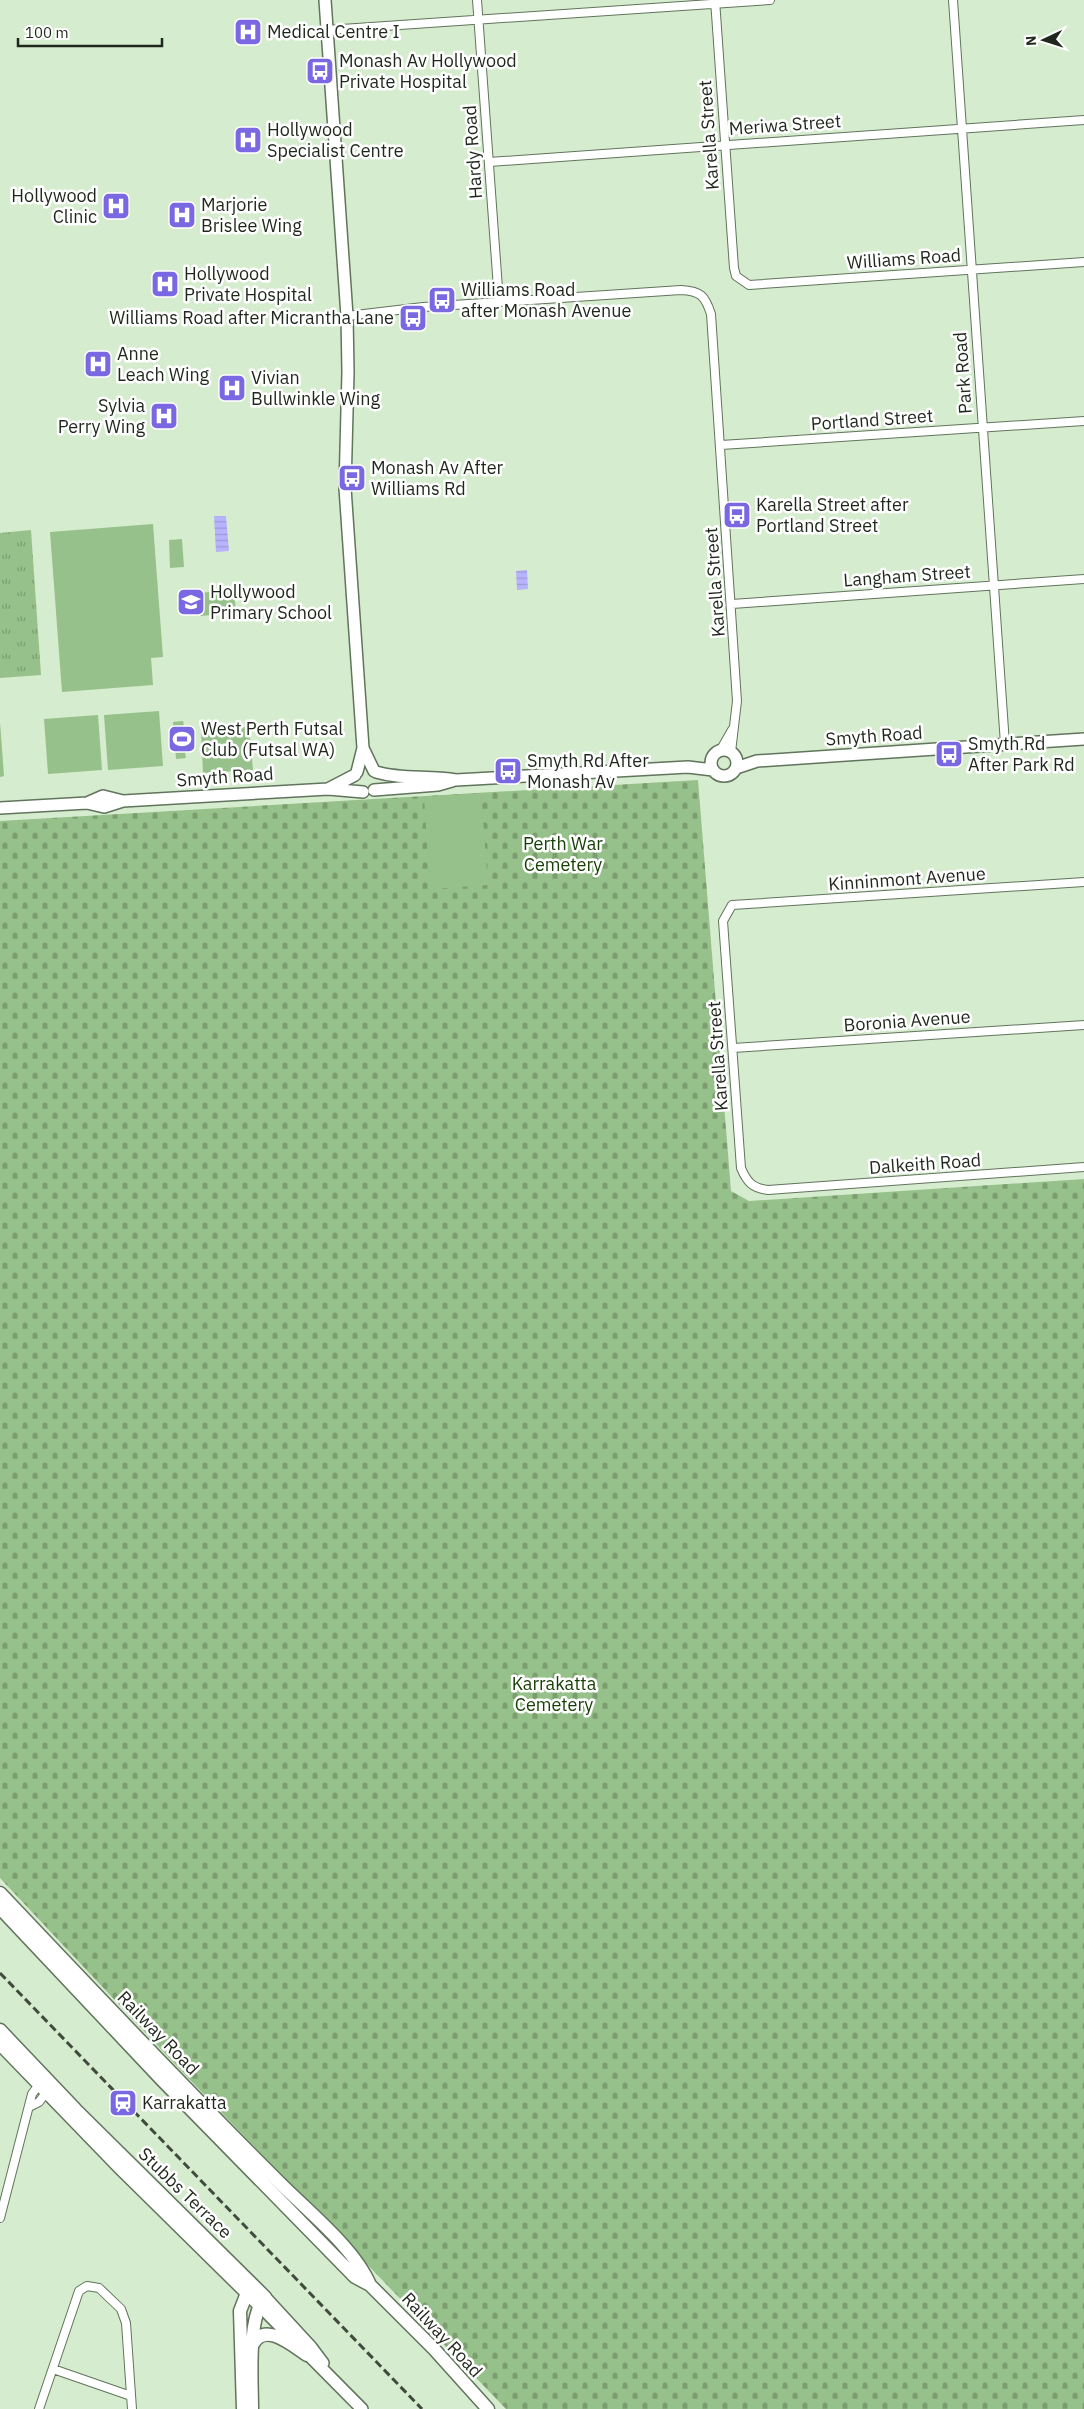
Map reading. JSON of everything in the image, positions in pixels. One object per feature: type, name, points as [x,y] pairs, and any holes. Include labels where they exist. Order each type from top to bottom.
[{"type":"main road","points":[[325,0],[347,316],[348,372],[345,488],[363,748],[356,773],[355,785],[369,791],[378,781],[363,748]]},
{"type":"main road","name":"Smyth Road","points":[[736,768],[757,761],[1084,739]]},
{"type":"main road","points":[[728,753],[737,761],[736,768],[731,774],[724,777],[718,775],[712,765],[728,753]]},
{"type":"main road","name":"Smyth Road","points":[[728,753],[757,761]]},
{"type":"main road","name":"Smyth Road","points":[[0,808],[87,803],[104,807],[123,801],[328,788],[369,791],[438,785],[456,780],[712,765]]},
{"type":"main road","points":[[356,773],[363,768],[375,772]]},
{"type":"main road","name":"Smyth Road","points":[[375,772],[399,778],[436,776],[456,780]]},
{"type":"main road","name":"Smyth Road","points":[[328,788],[356,773]]},
{"type":"main road","name":"Railway Road","points":[[0,1893],[180,2082],[350,2254],[363,2268],[370,2285]]},
{"type":"main road","name":"Railway Road","points":[[0,1908],[162,2080],[355,2277],[370,2285],[434,2349],[488,2409]]},
{"type":"main road","name":"Stubbs Terrace","points":[[0,2030],[122,2170],[251,2289],[307,2355],[362,2409]]},
{"type":"main road","name":"Stubbs Terrace","points":[[0,2044],[46,2084]]},
{"type":"main road","points":[[243,2409],[240,2311],[251,2289]]},
{"type":"main road","points":[[252,2409],[254,2320],[262,2301]]},
{"type":"main road","name":"Stubbs Terrace","points":[[262,2301],[311,2347],[340,2387]]},
{"type":"main road","points":[[253,2344],[260,2336],[267,2334],[276,2335],[307,2355]]},
{"type":"street","name":"Hardy Road","points":[[477,0],[499,302]]},
{"type":"street","points":[[327,30],[715,2],[770,0]]},
{"type":"street","name":"Park Road","points":[[953,0],[1005,744]]},
{"type":"street","name":"Karella Street","points":[[715,2],[734,268]]},
{"type":"street","name":"Meriwa Street","points":[[489,162],[1084,120]]},
{"type":"street","name":"Williams Road","points":[[734,268],[736,276],[749,285],[1084,262]]},
{"type":"street","name":"Karella Street","points":[[499,302],[695,291],[706,300],[711,314],[732,604],[737,701],[734,729],[728,753]]},
{"type":"street","points":[[347,316],[423,307],[499,302]]},
{"type":"street","name":"Portland Street","points":[[721,445],[1084,421]]},
{"type":"street","name":"Langham Street","points":[[732,604],[1084,579]]},
{"type":"street","name":"Kinninmont Avenue","points":[[732,905],[1084,882]]},
{"type":"street","name":"Karella Street","points":[[732,905],[723,920],[741,1168],[747,1181],[756,1188],[768,1190]]},
{"type":"street","name":"Boronia Avenue","points":[[733,1048],[1084,1025]]},
{"type":"street","name":"Dalkeith Road","points":[[768,1190],[1084,1167]]},
{"type":"street","points":[[0,2218],[16,2150],[31,2106],[39,2102],[46,2084]]},
{"type":"street","points":[[39,2409],[79,2292],[87,2286],[99,2288],[121,2309],[126,2323],[132,2409]]},
{"type":"street","points":[[53,2369],[131,2396]]},
{"type":"green space","points":[[153,524],[163,657],[151,658],[153,685],[62,692],[50,532]]},
{"type":"green space","points":[[31,530],[41,675],[0,678],[0,533]]},
{"type":"green space","points":[[182,539],[184,567],[170,568],[169,540]]},
{"type":"green space","points":[[234,590],[236,613],[200,616],[198,593]]},
{"type":"green space","points":[[159,711],[163,766],[108,770],[104,715]]},
{"type":"green space","points":[[98,715],[102,770],[48,774],[44,719]]},
{"type":"green space","name":"West Perth Futsal Club (Futsal WA)","points":[[183,721],[184,726],[188,726],[190,752],[185,753],[186,758],[176,759],[173,722]]},
{"type":"green space","points":[[0,722],[4,776],[0,777]]},
{"type":"green space","points":[[249,727],[253,770],[203,773],[201,730]]},
{"type":"green space","name":"Karrakatta Cemetery","points":[[698,780],[731,1191],[749,1201],[1084,1179],[1084,2409],[506,2409],[172,2061],[0,1878],[0,821]]},
{"type":"green space","points":[[481,793],[488,885],[430,889],[424,797]]},
{"type":"shaded area","points":[[214,516],[226,516],[229,551],[216,552]]},
{"type":"shaded area","points":[[527,570],[528,589],[517,590],[516,571]]},
{"type":"railway","points":[[0,1973],[422,2409]]},
{"type":"place","name":"Medical Centre I","points":[[248,32]]},
{"type":"place","name":"Monash Av Hollywood Private Hospital","points":[[320,71]]},
{"type":"place","name":"Hollywood Specialist Centre","points":[[248,140]]},
{"type":"place","name":"Hollywood Clinic","points":[[116,206]]},
{"type":"place","name":"Marjorie Brislee Wing","points":[[182,215]]},
{"type":"place","name":"Hollywood Private Hospital","points":[[165,284]]},
{"type":"place","name":"Williams Road after Monash Avenue","points":[[442,300]]},
{"type":"place","name":"Williams Road after Micrantha Lane","points":[[413,318]]},
{"type":"place","name":"Anne Leach Wing","points":[[98,364]]},
{"type":"place","name":"Vivian Bullwinkle Wing","points":[[232,388]]},
{"type":"place","name":"Sylvia Perry Wing","points":[[164,416]]},
{"type":"place","name":"Monash Av After Williams Rd","points":[[352,478]]},
{"type":"place","name":"Karella Street after Portland Street","points":[[737,515]]},
{"type":"place","name":"Hollywood Primary School","points":[[191,602]]},
{"type":"place","name":"West Perth Futsal Club (Futsal WA)","points":[[182,739]]},
{"type":"place","name":"Smyth Rd After Park Rd","points":[[949,754]]},
{"type":"place","name":"Smyth Rd After Monash Av","points":[[508,771]]},
{"type":"place","name":"Karrakatta","points":[[123,2103]]},
{"type":"park label","name":"Perth War Cemetery","points":[[563,854]]}]
